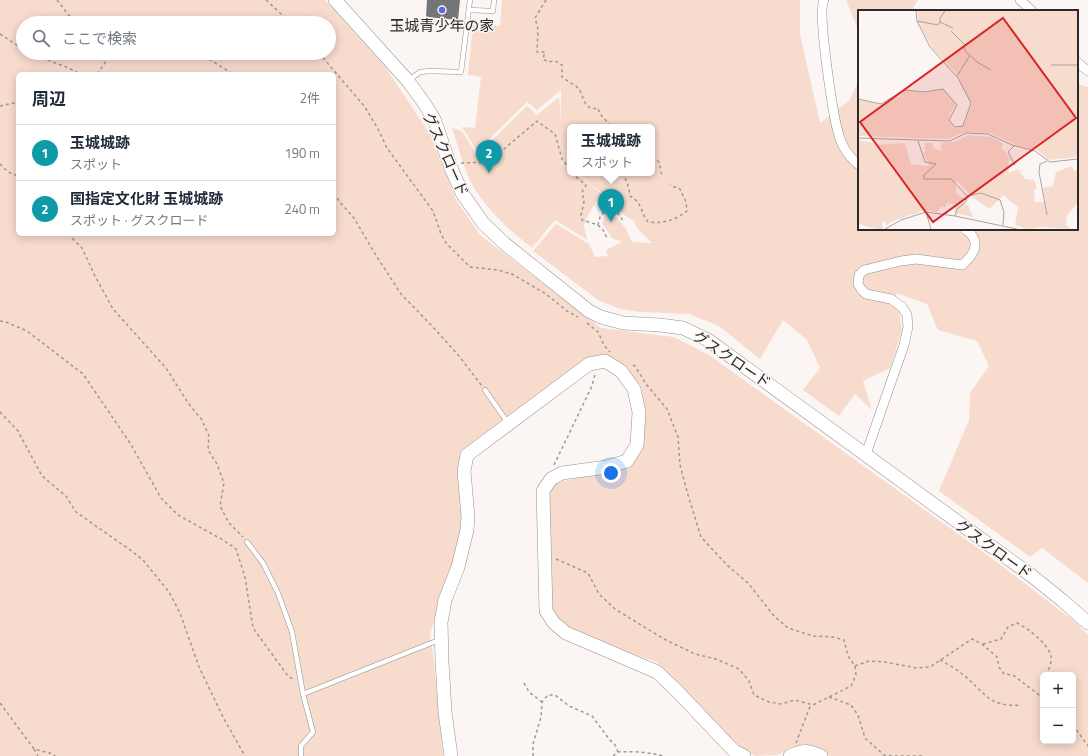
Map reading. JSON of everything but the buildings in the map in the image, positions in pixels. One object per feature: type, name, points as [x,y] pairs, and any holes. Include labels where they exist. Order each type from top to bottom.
[{"type":"street","name":"グスクロード","points":[[335,0],[408,81],[434,119],[462,193],[482,223],[505,244],[589,311],[601,317],[623,323],[683,328],[708,340],[1032,576],[1088,624]]},
{"type":"street","points":[[1020,0],[1031,10]]},
{"type":"street","points":[[822,1],[826,60],[838,132],[843,146],[858,165]]},
{"type":"street","points":[[1078,63],[1088,71]]},
{"type":"street","points":[[866,454],[904,345],[908,327],[907,315],[902,307],[891,298],[866,294],[858,284],[860,275],[864,270],[916,259],[962,265],[972,256],[975,246],[971,233],[966,230]]},
{"type":"street","points":[[451,756],[445,704],[441,622],[446,600],[458,567],[467,530],[468,517],[464,471],[467,455],[589,364],[603,363],[621,371],[634,389],[639,412],[637,445],[627,461],[607,467],[562,474],[551,479],[544,491],[546,611],[554,623],[566,633],[657,672],[734,751],[744,756]]},
{"type":"street","points":[[790,756],[802,751],[811,752],[821,756]]},
{"type":"lane","points":[[408,81],[420,72],[461,72],[470,0]]},
{"type":"lane","points":[[469,10],[493,12],[494,0]]},
{"type":"lane","points":[[485,390],[509,424]]},
{"type":"lane","points":[[247,542],[264,563],[278,594],[292,632],[303,694],[313,732],[301,746],[301,756]]},
{"type":"lane","points":[[303,694],[441,639]]},
{"type":"path","points":[[57,0],[70,16]]},
{"type":"path","points":[[266,0],[283,16]]},
{"type":"path","points":[[546,0],[535,18],[538,29],[538,52],[545,52],[543,59],[548,62],[555,61],[562,65],[562,77],[579,89],[582,98],[588,106],[594,109],[598,108],[600,114],[609,124]]},
{"type":"path","points":[[0,34],[16,44]]},
{"type":"path","points":[[43,60],[72,69],[77,72]]},
{"type":"path","points":[[98,72],[107,60]]},
{"type":"path","points":[[210,60],[230,72]]},
{"type":"path","points":[[325,60],[335,72]]},
{"type":"path","points":[[336,73],[365,107],[388,148],[433,211],[441,234],[446,243],[470,267],[498,270],[512,274],[546,294],[567,311],[579,318]]},
{"type":"path","points":[[0,106],[16,102]]},
{"type":"path","points":[[452,168],[460,163],[491,162],[537,121],[555,134],[562,159],[567,166]]},
{"type":"path","points":[[655,159],[659,162],[662,176]]},
{"type":"path","points":[[0,164],[8,172],[16,175]]},
{"type":"path","points":[[624,176],[626,178],[630,196],[640,205],[643,216],[648,222],[660,222],[679,218],[687,212],[686,202],[680,189],[670,185]]},
{"type":"path","points":[[576,177],[586,185],[582,192],[584,202],[581,215],[582,220],[598,225],[603,230],[607,238]]},
{"type":"path","points":[[336,196],[354,218],[401,294],[454,350],[485,390]]},
{"type":"path","points":[[598,225],[600,217],[604,212],[612,216],[618,214],[624,222]]},
{"type":"path","points":[[70,236],[82,248],[113,309],[166,368],[188,404],[202,420],[209,436],[208,450],[217,464],[224,483],[220,506],[229,523],[247,542]]},
{"type":"path","points":[[0,321],[27,331],[83,374],[130,444],[161,498],[178,515],[236,549],[245,577],[253,628],[288,676],[302,686]]},
{"type":"path","points":[[551,479],[549,475],[603,363],[613,354],[604,345],[598,332],[584,321]]},
{"type":"path","points":[[545,554],[588,574],[599,594],[615,609],[664,639],[695,654],[716,659],[739,670],[749,681],[754,695],[769,702],[781,704],[795,700],[813,705],[851,686],[856,675],[855,666],[848,656],[844,640],[834,636],[813,636],[788,628],[774,616],[748,583],[727,565],[701,537],[680,465],[678,437],[668,409],[646,384],[635,366],[630,365]]},
{"type":"path","points":[[0,412],[18,431],[42,476],[66,496],[76,512],[143,560],[169,592],[180,613],[200,667],[224,719],[245,756]]},
{"type":"path","points":[[982,644],[1001,639],[1008,627],[1017,622],[1027,628],[1045,646],[1051,657],[1048,672]]},
{"type":"path","points":[[855,666],[869,661],[917,668],[930,667],[972,639],[982,644],[997,657],[999,667],[1004,674],[1013,675],[1040,695]]},
{"type":"path","points":[[940,660],[961,673],[992,702],[1007,706],[1021,705]]},
{"type":"path","points":[[524,683],[529,692],[542,702]]},
{"type":"path","points":[[533,756],[533,744],[541,717],[542,702],[548,695],[555,695],[569,706],[592,716],[615,745],[618,752]]},
{"type":"path","points":[[829,697],[851,705],[858,715],[865,738],[884,754],[892,756],[922,756]]},
{"type":"path","points":[[0,703],[38,756]]},
{"type":"path","points":[[790,756],[811,704]]},
{"type":"path","points":[[1076,729],[1088,746]]},
{"type":"path","points":[[34,749],[53,754],[55,756]]},
{"type":"path","points":[[613,756],[618,752],[646,752],[663,756]]},
{"type":"shaded area","points":[[0,0],[325,0],[386,68],[430,134],[456,200],[480,235],[601,328],[674,337],[709,355],[986,554],[1074,621],[1088,635],[1088,756],[830,756],[804,744],[777,755],[755,756],[733,742],[687,692],[656,662],[589,639],[556,620],[550,601],[546,499],[554,484],[623,468],[643,441],[645,409],[641,386],[625,367],[603,357],[460,463],[462,537],[430,634],[443,756],[0,756]]},
{"type":"shaded area","points":[[502,0],[800,0],[800,34],[820,123],[850,100],[858,82],[858,230],[1078,230],[1078,84],[1088,87],[1088,583],[1042,548],[1030,557],[939,491],[969,420],[970,393],[989,366],[977,341],[938,330],[927,304],[896,293],[902,330],[890,368],[863,381],[872,410],[855,394],[839,416],[803,390],[820,368],[807,340],[783,320],[760,359],[719,326],[689,314],[640,312],[620,309],[598,300],[533,251],[556,224],[589,244],[595,257],[608,256],[606,250],[622,242],[612,238],[602,223],[605,216],[610,218],[617,217],[626,229],[632,242],[652,243],[637,228],[634,221],[618,210],[612,213],[606,211],[607,205],[616,206],[617,195],[612,191],[607,190],[603,193],[581,176],[655,176],[655,124],[567,124],[567,166],[562,163],[561,151],[561,164],[567,167],[567,176],[579,176],[601,193],[587,217],[584,226],[587,240],[555,220],[532,248],[500,220],[485,204],[473,186],[464,166],[452,128],[462,131],[477,155],[527,106],[537,115],[559,97],[561,123],[561,90],[537,110],[527,102],[477,151],[462,127],[475,128],[481,77],[468,75],[473,25],[500,26]]},
{"type":"shaded area","points":[[846,0],[918,0],[913,8],[915,10],[858,10],[858,30]]},
{"type":"place","name":"玉城青少年の家","points":[[442,10]]},
{"type":"place","name":"国指定文化財 玉城城跡","points":[[489,173]]},
{"type":"place","name":"玉城城跡","points":[[611,222]]}]
